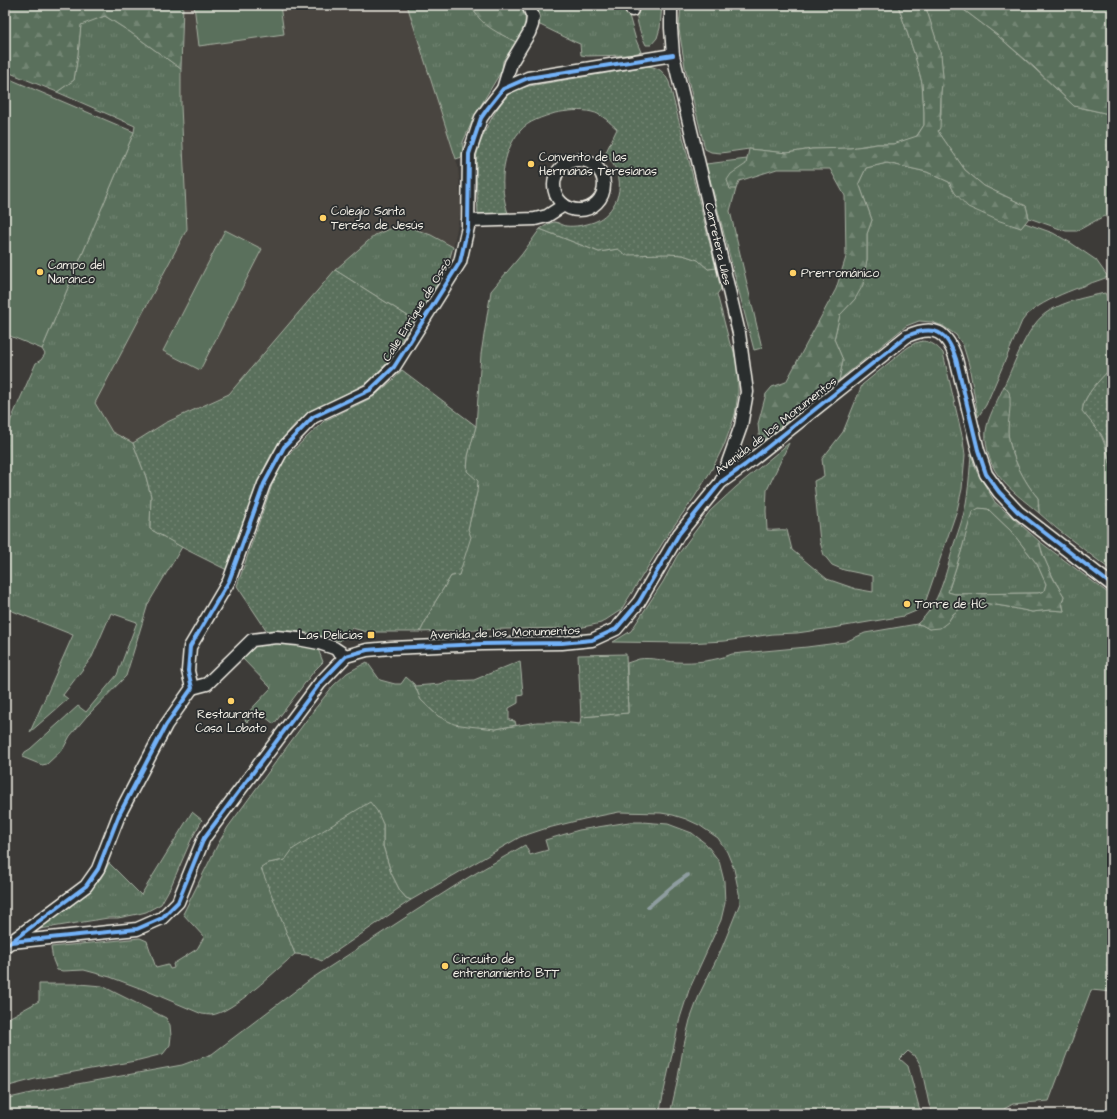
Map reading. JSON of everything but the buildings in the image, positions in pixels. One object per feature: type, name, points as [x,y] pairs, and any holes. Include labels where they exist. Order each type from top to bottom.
[{"type":"street","points":[[503,89],[512,63],[532,25],[533,17],[528,5]]},
{"type":"street","name":"Carretera Ules","points":[[671,5],[673,55],[739,333],[747,392],[741,426],[720,482]]},
{"type":"street","name":"Calle Enrique de Ossó","points":[[192,688],[188,671],[190,647],[229,581],[264,484],[284,447],[313,417],[370,390],[394,367],[460,262],[468,227],[469,154],[480,118],[503,89],[528,78],[673,55]]},
{"type":"street","points":[[580,160],[594,164],[603,175],[605,189],[599,202],[588,209],[581,211],[567,208],[564,205],[557,198],[554,182],[560,169],[566,164],[580,160]]},
{"type":"street","points":[[468,221],[535,219],[547,216],[564,205]]},
{"type":"street","name":"Avenida de los Monumentos","points":[[8,944],[137,929],[162,918],[178,902],[204,838],[320,682],[346,656],[367,650],[391,648],[483,644],[562,643],[592,640],[616,629],[639,602],[679,534],[720,482],[745,465],[907,336],[918,332],[928,330],[938,333],[947,338],[953,348],[978,450],[986,474],[999,492],[1018,512],[1112,585]]},
{"type":"street","points":[[8,944],[86,886],[98,868],[119,815],[166,725],[192,688],[207,684],[252,640],[276,637],[298,639],[319,643],[334,648],[346,656]]},
{"type":"shaded area","name":"Colegio Santa Teresa de Jesús","points":[[183,5],[407,5],[458,166],[461,209],[453,247],[431,235],[412,228],[375,235],[335,270],[229,394],[165,423],[133,443],[112,432],[95,403],[187,229],[181,106]]},
{"type":"green space","points":[[5,5],[183,5],[181,69],[105,16],[81,25],[74,80],[57,92],[5,71]]},
{"type":"green space","points":[[194,5],[280,5],[284,34],[199,46]]},
{"type":"green space","points":[[407,5],[472,5],[475,13],[497,32],[516,42],[503,61],[502,70],[475,115],[463,142],[462,157],[456,159]]},
{"type":"green space","points":[[472,5],[521,5],[525,15],[525,24],[522,33],[516,42],[496,32],[484,23],[475,12]]},
{"type":"green space","points":[[534,5],[626,5],[641,52],[630,55],[581,55],[580,44],[538,24]]},
{"type":"green space","points":[[637,5],[662,5],[660,28],[657,38],[651,45],[646,45],[640,31],[637,21]]},
{"type":"green space","points":[[681,5],[898,5],[915,56],[922,83],[924,125],[916,137],[893,144],[877,144],[850,148],[812,149],[787,153],[749,149],[721,153],[711,152],[705,149],[685,67],[679,29]]},
{"type":"green space","points":[[898,5],[925,5],[941,54],[943,77],[940,128],[938,131],[965,170],[984,186],[1026,206],[1029,218],[1021,228],[997,220],[968,207],[955,193],[949,182],[927,172],[887,163],[866,168],[859,183],[872,220],[867,234],[867,259],[863,285],[855,299],[840,315],[834,339],[843,360],[839,380],[760,443],[758,424],[766,394],[772,387],[786,382],[836,289],[846,257],[845,196],[830,169],[777,169],[739,181],[736,189],[730,189],[727,180],[731,174],[746,164],[749,149],[787,153],[812,149],[850,148],[877,144],[893,144],[917,136],[924,125],[922,83],[915,56]]},
{"type":"green space","points":[[925,5],[961,5],[964,10],[997,35],[1074,106],[1109,114],[1112,121],[1112,220],[1104,216],[1077,231],[1066,231],[1029,218],[1026,206],[984,186],[965,170],[938,131],[941,114],[943,77],[941,55]]},
{"type":"green space","points":[[961,5],[1112,5],[1112,113],[1109,114],[1074,106],[1034,67],[997,35],[964,10]]},
{"type":"green space","points":[[105,16],[181,69],[181,106],[187,229],[95,403],[112,432],[133,443],[146,477],[151,496],[150,529],[182,547],[148,604],[126,676],[86,717],[70,736],[63,749],[47,764],[42,765],[22,757],[25,752],[78,706],[86,712],[117,675],[137,622],[111,613],[92,657],[63,695],[68,699],[30,732],[73,635],[5,608],[5,431],[36,363],[41,360],[45,354],[42,349],[134,132],[135,126],[57,92],[74,80],[81,24]]},
{"type":"green space","points":[[648,66],[661,71],[669,82],[716,268],[708,269],[698,260],[683,255],[626,255],[618,249],[599,252],[540,229],[554,222],[566,226],[580,226],[594,222],[608,213],[617,198],[619,190],[618,174],[608,156],[605,154],[617,129],[596,113],[588,111],[578,110],[555,113],[536,120],[523,128],[514,140],[505,160],[503,192],[508,213],[478,214],[476,167],[477,153],[494,114],[511,92],[529,86]]},
{"type":"green space","name":"Campo del Naranco","points":[[5,77],[134,132],[42,349],[5,334]]},
{"type":"green space","points":[[747,159],[746,164],[730,188],[736,189],[730,211],[762,348],[754,350],[706,164]]},
{"type":"green space","points":[[887,163],[927,172],[949,182],[955,193],[1021,228],[1025,223],[1053,233],[1096,260],[1108,277],[1061,294],[1029,313],[1022,321],[986,405],[978,417],[969,365],[963,345],[956,335],[943,326],[932,322],[919,321],[906,326],[839,380],[843,360],[834,339],[840,315],[855,299],[867,260],[867,234],[872,220],[859,183],[866,168]]},
{"type":"green space","points":[[394,227],[412,228],[431,235],[453,247],[448,264],[437,285],[414,320],[335,270],[375,235]]},
{"type":"green space","points":[[540,229],[599,252],[618,249],[683,255],[698,260],[708,269],[716,268],[721,289],[717,294],[738,368],[738,393],[735,415],[725,443],[712,469],[694,498],[670,531],[621,610],[601,623],[579,628],[420,632],[435,602],[451,576],[459,575],[477,492],[467,471],[468,456],[476,426],[481,354],[491,291],[522,254]]},
{"type":"green space","points":[[225,230],[262,249],[200,370],[163,351]]},
{"type":"green space","points":[[335,270],[414,320],[387,363],[370,381],[308,414],[296,423],[283,438],[271,455],[261,475],[227,570],[185,549],[150,529],[151,496],[146,477],[133,443],[165,423],[229,394]]},
{"type":"green space","points":[[1105,293],[1112,306],[1112,367],[1099,381],[1086,399],[1083,411],[1102,437],[1110,463],[1112,464],[1112,571],[1039,513],[1038,498],[1019,468],[1012,451],[1008,434],[1009,399],[1008,392],[1004,386],[1022,345],[1034,325],[1041,317],[1049,311],[1069,302]]},
{"type":"green space","points":[[923,341],[929,342],[939,348],[943,353],[963,440],[965,455],[962,489],[957,510],[926,600],[916,611],[904,616],[839,627],[725,641],[686,643],[613,642],[631,631],[663,582],[677,556],[710,511],[736,487],[789,443],[767,490],[767,530],[787,530],[792,550],[827,579],[856,589],[873,592],[873,576],[844,570],[832,565],[824,555],[820,542],[814,481],[824,476],[822,459],[843,432],[862,385],[907,348],[915,343]]},
{"type":"green space","points":[[1111,368],[1112,464],[1110,463],[1101,434],[1082,411],[1086,398]]},
{"type":"green space","points":[[402,370],[476,426],[468,456],[467,471],[478,481],[477,492],[468,529],[471,537],[459,575],[451,576],[435,602],[420,632],[367,632],[352,628],[340,641],[294,631],[267,631],[237,586],[277,472],[287,456],[324,421],[373,397]]},
{"type":"green space","points":[[1004,386],[1009,392],[1010,398],[1008,431],[1011,448],[1018,467],[1038,498],[1039,513],[1017,495],[1002,480],[992,465],[986,444],[988,421]]},
{"type":"green space","points":[[971,454],[977,472],[995,502],[1039,541],[1042,553],[1054,580],[1064,596],[1062,603],[1064,611],[1050,610],[1032,612],[984,603],[965,605],[953,614],[948,622],[940,628],[929,629],[917,624],[925,616],[937,598],[945,577],[965,509]],"holes":[[[979,508],[988,509],[1011,531],[1037,564],[1046,584],[1044,591],[1038,593],[955,594],[948,592],[972,512]]]},
{"type":"green space","points":[[979,508],[988,509],[1011,531],[1037,564],[1046,584],[1044,591],[1038,593],[955,594],[948,592],[972,511]]},
{"type":"green space","points":[[1039,541],[1112,596],[1112,896],[1109,935],[1112,935],[1112,992],[1091,990],[1049,1101],[1013,1104],[1004,1109],[1003,1114],[933,1114],[929,1104],[921,1066],[916,1057],[908,1051],[900,1059],[908,1066],[921,1114],[670,1114],[690,1020],[700,993],[721,950],[740,903],[734,869],[727,852],[718,838],[699,825],[686,819],[661,813],[619,812],[544,829],[520,837],[411,900],[406,898],[400,891],[391,873],[383,846],[383,824],[285,860],[269,863],[262,868],[295,954],[231,1007],[211,1015],[202,1014],[110,977],[84,970],[57,970],[53,960],[51,947],[140,938],[147,941],[156,968],[168,965],[170,969],[174,968],[173,964],[197,949],[204,937],[183,914],[228,827],[333,686],[347,673],[367,662],[380,680],[401,684],[406,677],[414,684],[421,700],[438,716],[496,729],[537,722],[580,724],[581,717],[628,713],[627,663],[639,659],[698,662],[712,660],[732,654],[845,642],[865,633],[917,624],[929,629],[948,622],[953,614],[965,605],[984,603],[1032,612],[1050,610],[1064,611],[1062,603],[1064,596],[1049,570]]},
{"type":"green space","points":[[273,642],[293,643],[318,649],[323,662],[314,671],[274,724],[260,713],[252,717],[247,722],[243,718],[271,688],[242,658],[255,646]]},
{"type":"green space","points":[[626,654],[628,713],[581,717],[578,655]]},
{"type":"green space","points":[[520,661],[523,695],[518,696],[518,703],[509,708],[509,720],[515,721],[516,725],[496,729],[454,724],[438,716],[421,700],[415,686],[440,684],[448,681],[474,680]]},
{"type":"green space","points":[[370,802],[377,811],[383,824],[383,846],[391,873],[400,891],[406,898],[411,900],[322,961],[307,955],[295,954],[261,868],[269,863],[285,860],[293,849]]},
{"type":"green space","points":[[192,812],[202,820],[161,904],[146,912],[138,914],[40,929],[40,926],[87,893],[101,878],[109,863],[141,895]]},
{"type":"green space","points":[[629,822],[668,824],[692,833],[706,844],[719,861],[724,881],[725,903],[721,920],[689,990],[680,1018],[659,1114],[5,1114],[5,1099],[44,1090],[182,1065],[212,1054],[311,979],[469,877],[525,845],[530,855],[548,850],[545,840],[579,830]]},
{"type":"green space","points":[[39,984],[79,984],[102,986],[166,1018],[170,1025],[170,1045],[163,1054],[135,1061],[35,1079],[5,1087],[5,1020],[39,1001]]},
{"type":"waterway","points":[[648,907],[688,875]]},
{"type":"cycle path","points":[[11,942],[86,886],[98,869],[119,815],[166,725],[192,688],[188,671],[190,647],[229,581],[264,484],[284,447],[313,417],[370,390],[394,367],[460,262],[468,227],[469,154],[481,118],[488,108],[503,89],[528,78],[673,55]]},
{"type":"cycle path","points":[[5,946],[11,942],[137,929],[162,918],[178,902],[204,838],[320,683],[346,656],[367,650],[391,648],[483,644],[562,643],[592,640],[616,629],[639,602],[679,534],[721,482],[745,465],[907,336],[916,332],[938,332],[944,336],[952,349],[956,359],[978,450],[986,474],[999,492],[1018,512],[1112,585]]},
{"type":"place","name":"Convento de las Hermanas Teresianas","points":[[531,164]]},
{"type":"place","name":"Colegio Santa Teresa de Jesús","points":[[323,218]]},
{"type":"place","name":"Campo del Naranco","points":[[40,272]]},
{"type":"place","name":"Prerrománico","points":[[793,273]]},
{"type":"place","name":"Torre de HC","points":[[907,604]]},
{"type":"place","name":"Las Delicias","points":[[371,635]]},
{"type":"place","name":"Restaurante Casa Lobato","points":[[231,701]]},
{"type":"place","name":"Circuito de entrenamiento BTT","points":[[445,966]]}]
